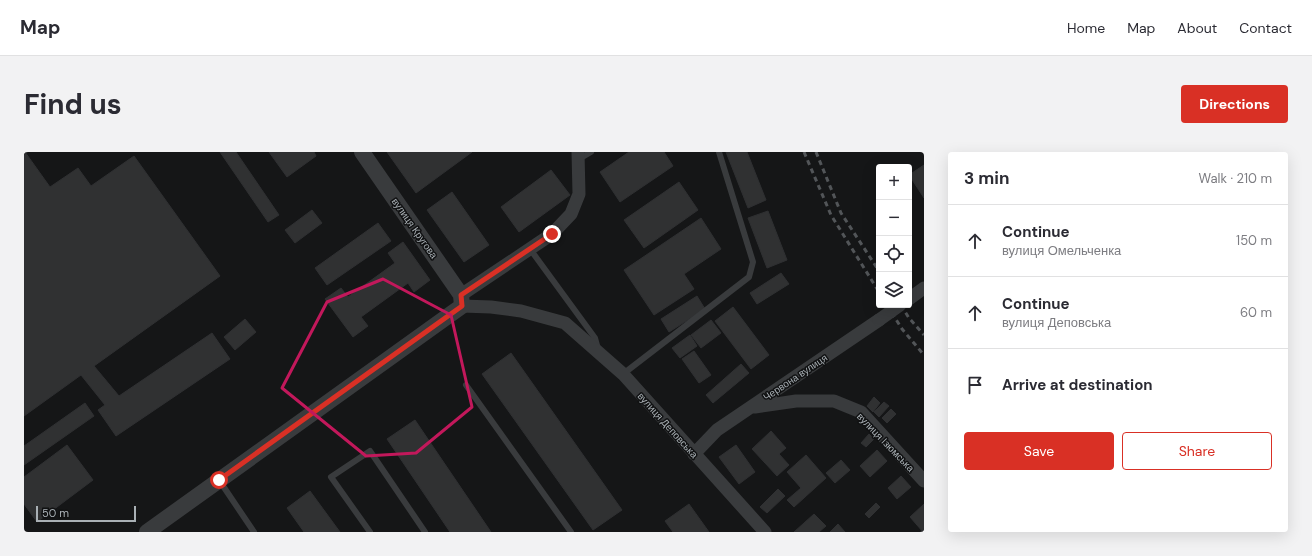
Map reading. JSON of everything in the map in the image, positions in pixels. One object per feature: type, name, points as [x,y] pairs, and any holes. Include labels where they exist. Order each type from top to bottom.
[{"type":"street","name":"вулиця Кругова","points":[[362,152],[462,301]]},
{"type":"street","points":[[147,532],[552,234],[571,214],[579,194],[578,155]]},
{"type":"street","points":[[912,297],[924,288]]},
{"type":"street","name":"вулиця Деповська","points":[[462,301],[520,311],[565,324],[623,374],[765,532]]},
{"type":"street","name":"Червона вулиця","points":[[694,454],[717,430],[896,308]]},
{"type":"street","name":"вулиця Ізюмська","points":[[751,407],[796,401],[834,401],[861,412],[924,481]]},
{"type":"lane","points":[[578,155],[591,152]]},
{"type":"lane","points":[[623,374],[749,277],[753,262],[719,152]]},
{"type":"lane","points":[[530,249],[595,338],[600,354]]},
{"type":"lane","points":[[466,385],[571,532]]},
{"type":"lane","points":[[370,532],[332,477],[370,451],[425,532]]},
{"type":"lane","points":[[219,480],[254,532]]},
{"type":"highlighted area","points":[[383,279],[451,315],[472,407],[416,453],[366,456],[282,388],[327,302]]},
{"type":"building","points":[[24,152],[50,187],[78,168],[91,186],[134,156],[220,276],[94,366],[119,396],[212,333],[230,359],[116,436],[98,410],[105,405],[81,375],[24,416]]},
{"type":"building","points":[[220,152],[236,152],[279,215],[268,222]]},
{"type":"building","points":[[269,152],[314,152],[316,156],[287,177]]},
{"type":"building","points":[[387,152],[472,152],[416,193]]},
{"type":"building","points":[[629,152],[664,152],[673,166],[620,202],[600,172]]},
{"type":"building","points":[[726,152],[747,152],[766,200],[748,208]]},
{"type":"building","points":[[924,165],[924,198],[912,180],[912,173]]},
{"type":"building","points":[[551,170],[570,195],[519,232],[501,207]]},
{"type":"building","points":[[679,182],[698,210],[644,248],[624,220]]},
{"type":"building","points":[[452,192],[489,245],[464,262],[427,210]]},
{"type":"building","points":[[312,210],[322,223],[295,243],[285,230]]},
{"type":"building","points":[[768,211],[787,260],[767,268],[748,218]]},
{"type":"building","points":[[701,218],[721,249],[684,274],[694,289],[654,315],[624,270]]},
{"type":"building","points":[[378,223],[391,241],[327,285],[315,268]]},
{"type":"building","points":[[403,242],[430,280],[414,292],[408,283],[361,317],[368,326],[353,337],[325,299],[341,288],[348,297],[395,263],[388,253]]},
{"type":"building","points":[[781,273],[789,284],[757,304],[750,293]]},
{"type":"building","points":[[697,296],[705,309],[669,332],[661,319]]},
{"type":"building","points":[[733,307],[769,355],[751,369],[715,321]]},
{"type":"building","points":[[245,319],[256,332],[235,350],[224,337]]},
{"type":"building","points":[[711,320],[721,333],[701,348],[691,335]]},
{"type":"building","points":[[690,335],[697,346],[680,358],[672,348]]},
{"type":"building","points":[[694,351],[711,375],[699,383],[682,359]]},
{"type":"building","points":[[511,353],[622,510],[593,530],[482,374]]},
{"type":"building","points":[[741,364],[749,373],[713,403],[706,395]]},
{"type":"building","points":[[874,397],[880,403],[873,412],[867,406]]},
{"type":"building","points":[[884,402],[889,406],[879,417],[874,412]]},
{"type":"building","points":[[85,403],[94,416],[24,465],[24,446]]},
{"type":"building","points":[[891,409],[896,414],[887,423],[882,418]]},
{"type":"building","points":[[415,420],[491,532],[450,532],[387,439]]},
{"type":"building","points":[[771,431],[786,448],[779,454],[789,465],[777,476],[752,449]]},
{"type":"building","points":[[869,434],[874,439],[866,447],[861,443]]},
{"type":"building","points":[[67,445],[93,480],[37,522],[24,504],[24,477]]},
{"type":"building","points":[[736,445],[755,472],[739,484],[719,457]]},
{"type":"building","points":[[877,450],[887,461],[870,477],[860,466]]},
{"type":"building","points":[[806,455],[826,478],[794,507],[787,500],[801,488],[787,472]]},
{"type":"building","points":[[841,460],[850,470],[835,483],[826,473]]},
{"type":"building","points":[[901,476],[911,487],[897,499],[888,488]]},
{"type":"building","points":[[778,489],[785,496],[767,513],[760,507]]},
{"type":"building","points":[[310,491],[340,532],[304,532],[287,508]]},
{"type":"building","points":[[876,503],[880,507],[869,518],[865,514]]},
{"type":"building","points":[[689,504],[709,532],[673,532],[665,521]]},
{"type":"building","points":[[924,504],[924,532],[923,532],[910,517]]},
{"type":"building","points":[[814,514],[826,526],[819,532],[794,532]]},
{"type":"building","points":[[838,524],[845,532],[830,532]]},
{"type":"railway","points":[[804,152],[831,215],[876,287]]},
{"type":"railway","points":[[816,152],[841,213],[876,266]]},
{"type":"railway","points":[[889,308],[902,329],[924,355]]},
{"type":"railway","points":[[903,308],[909,318],[924,335]]},
{"type":"route","points":[[219,480],[462,306],[461,295],[552,234]]}]
